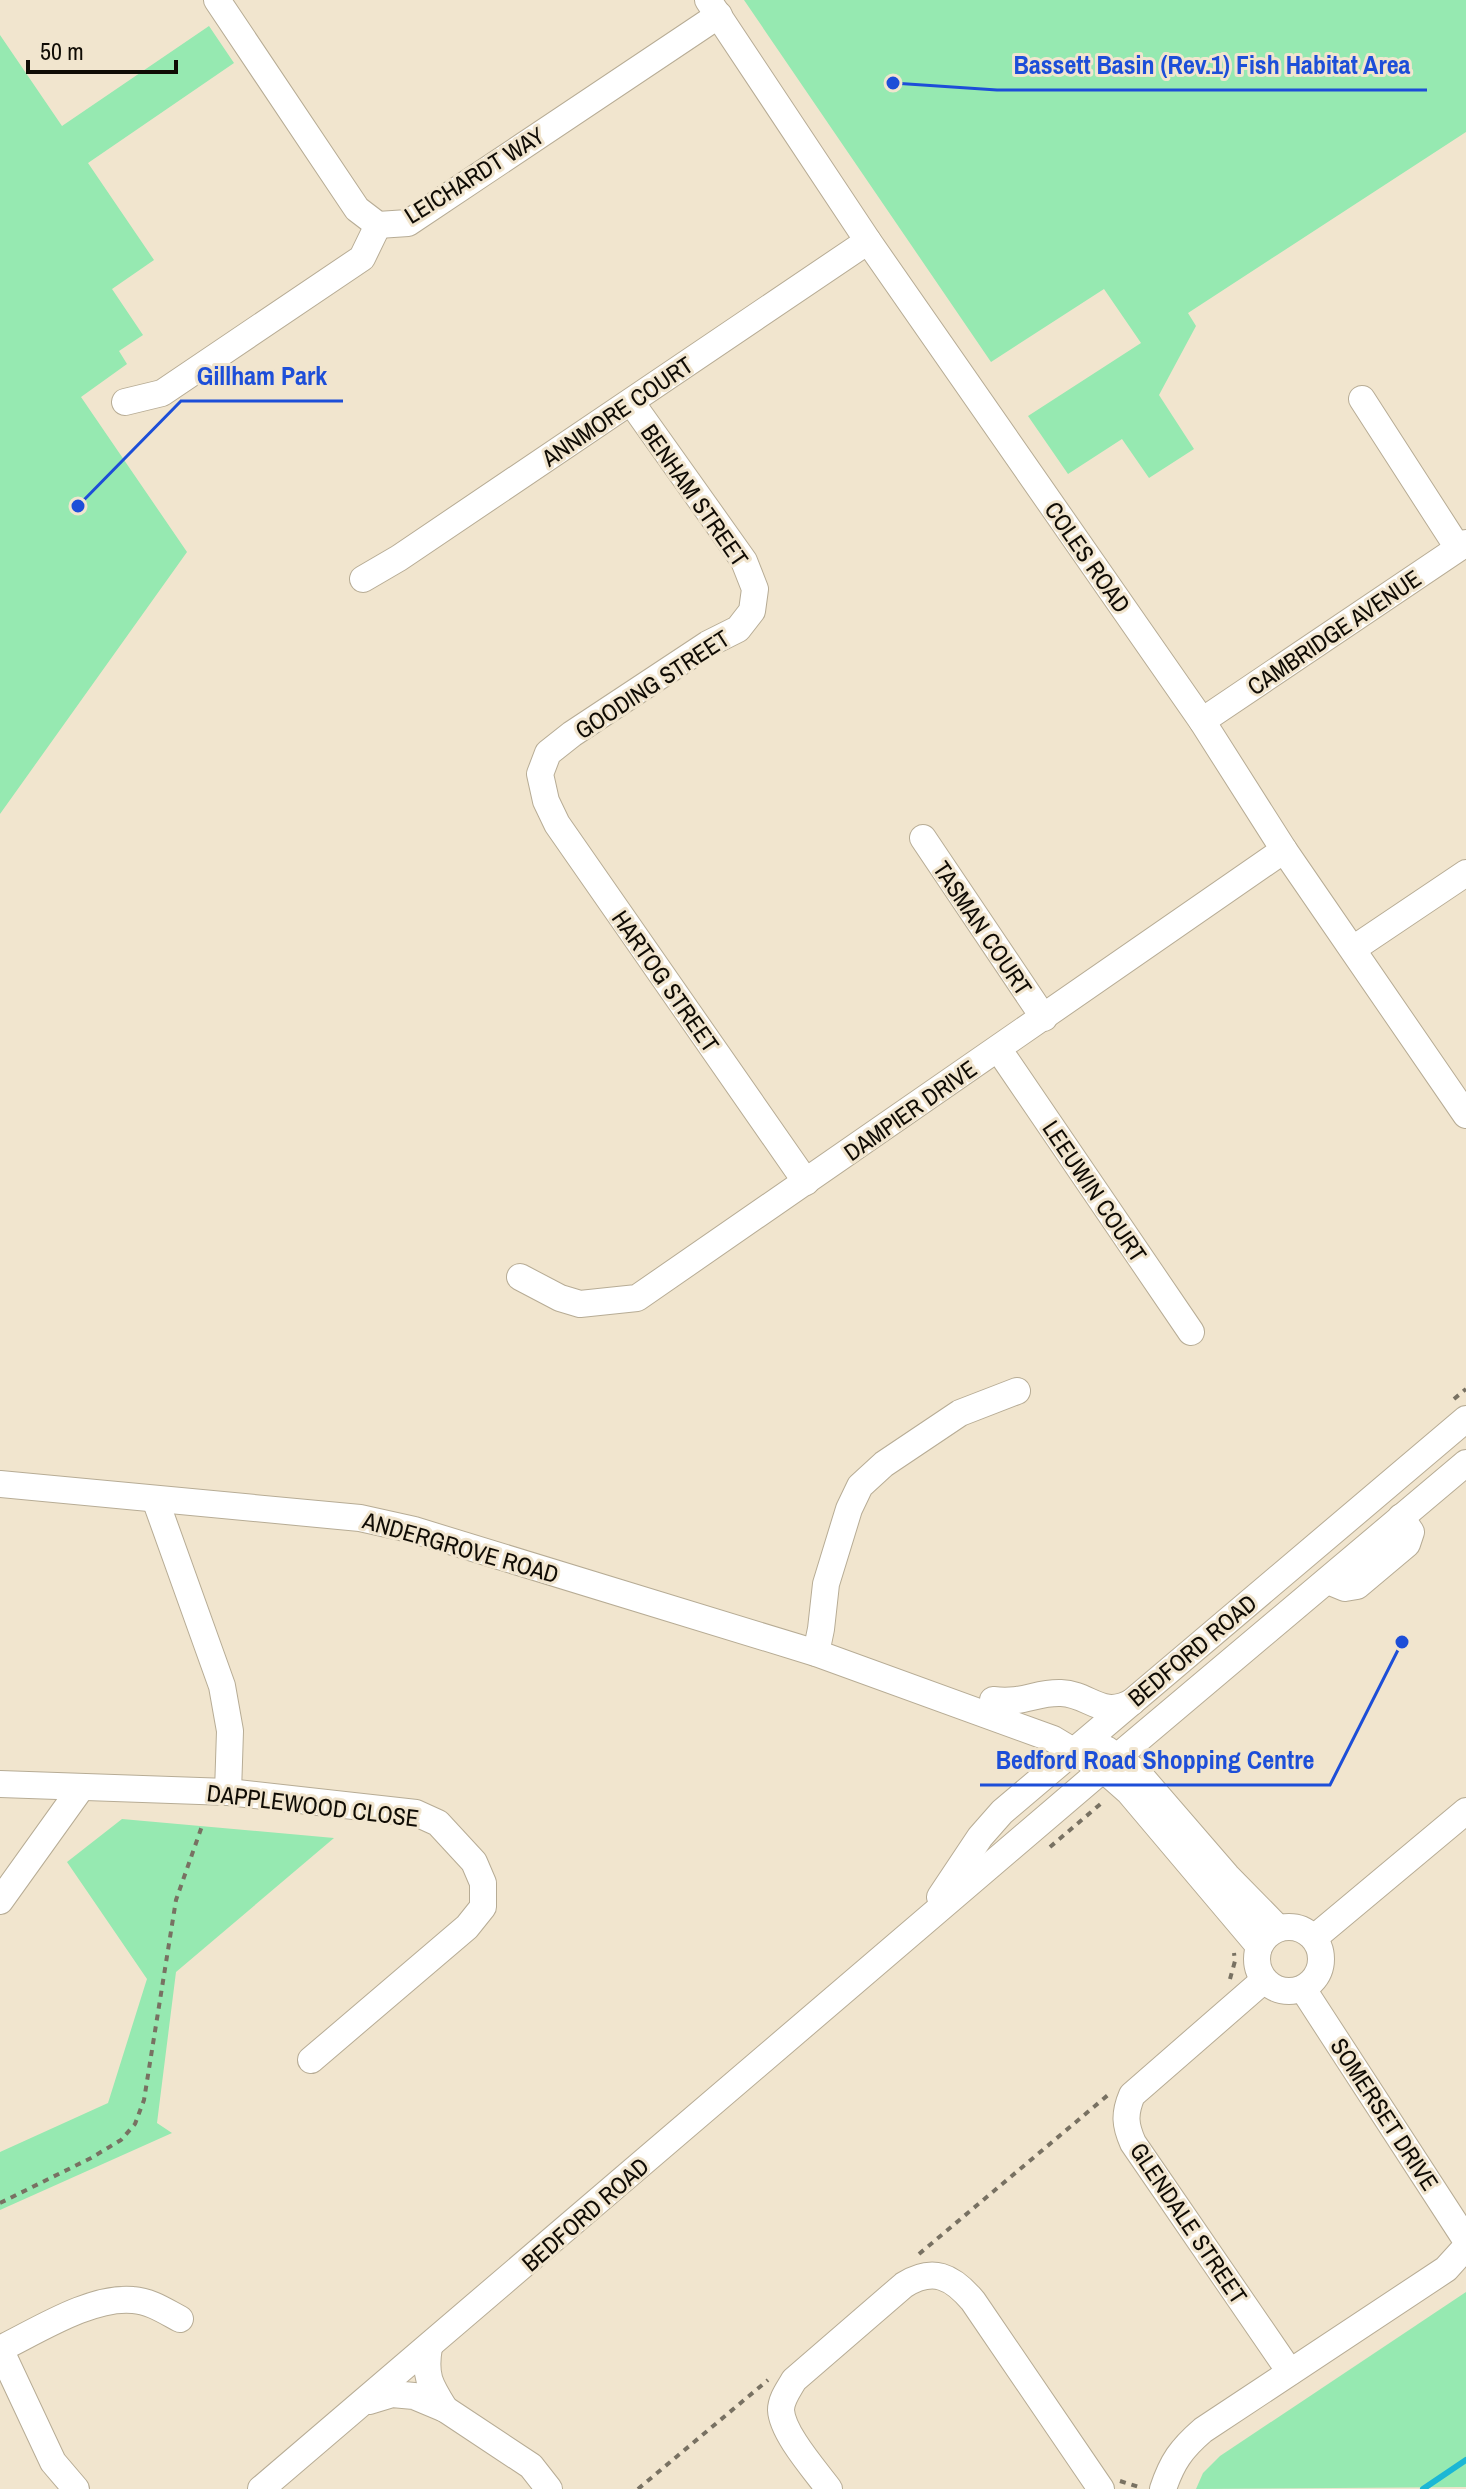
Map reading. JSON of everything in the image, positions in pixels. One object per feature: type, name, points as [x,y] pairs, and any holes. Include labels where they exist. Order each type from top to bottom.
[{"type":"street","name":"LEICHARDT WAY","points":[[217,0],[357,209],[378,225],[408,223],[714,8]]},
{"type":"street","name":"COLES ROAD","points":[[714,8],[868,241],[1202,721],[1284,850],[1466,1115]]},
{"type":"street","points":[[125,402],[162,393],[362,258],[378,225]]},
{"type":"street","name":"ANNMORE COURT","points":[[363,579],[399,558],[868,241]]},
{"type":"street","points":[[1362,399],[1462,546]]},
{"type":"street","name":"BENHAM STREET","points":[[631,402],[744,561],[755,589]]},
{"type":"street","name":"CAMBRIDGE AVENUE","points":[[1202,721],[1462,546]]},
{"type":"street","name":"GOODING STREET","points":[[540,774],[548,753],[572,734],[708,644],[738,629],[752,611],[755,589]]},
{"type":"street","name":"HARTOG STREET","points":[[540,774],[546,801],[557,824],[806,1182]]},
{"type":"street","name":"TASMAN COURT","points":[[923,838],[1044,1018]]},
{"type":"street","name":"DAMPIER DRIVE","points":[[520,1277],[560,1298],[580,1304],[637,1298],[1284,850]]},
{"type":"street","points":[[1353,949],[1466,873]]},
{"type":"street","name":"LEEUWIN COURT","points":[[999,1050],[1191,1332]]},
{"type":"street","points":[[806,1650],[852,1501],[869,1477],[960,1413],[1017,1391]]},
{"type":"street","name":"BEDFORD ROAD","points":[[908,1937],[943,1894],[987,1827],[1466,1419]]},
{"type":"street","name":"BEDFORD ROAD","points":[[261,2489],[1466,1463]]},
{"type":"street","name":"ANDERGROVE ROAD","points":[[0,1484],[360,1518],[414,1530],[806,1650],[1081,1744]]},
{"type":"street","points":[[155,1499],[222,1686],[230,1731],[228,1792]]},
{"type":"street","name":"ANDERGROVE ROAD","points":[[806,1650],[915,1675],[1050,1718],[1081,1744],[1111,1763]]},
{"type":"street","points":[[993,1700],[1015,1702],[1061,1693],[1110,1708],[1119,1708],[1133,1701]]},
{"type":"street","points":[[1111,1763],[1144,1779],[1227,1876],[1278,1928]]},
{"type":"street","points":[[1111,1763],[1129,1792],[1246,1947],[1264,1980],[1282,1991],[1303,1989],[1318,1976],[1322,1956],[1314,1938],[1304,1930],[1291,1926],[1278,1928],[1246,1947]]},
{"type":"street","name":"DAPPLEWOOD CLOSE","points":[[0,1784],[228,1792],[416,1813],[438,1823],[474,1862],[483,1883],[483,1907],[467,1927],[311,2060]]},
{"type":"street","points":[[0,1901],[81,1788]]},
{"type":"street","points":[[1314,1938],[1462,1823]]},
{"type":"street","name":"GLENDALE STREET","points":[[1264,1980],[1132,2095],[1125,2117],[1133,2143],[1290,2372]]},
{"type":"street","name":"SOMERSET DRIVE","points":[[1303,1989],[1466,2240]]},
{"type":"street","points":[[1163,2489],[1171,2465],[1186,2444],[1203,2430],[1446,2269],[1466,2247]]},
{"type":"street","points":[[829,2489],[790,2434],[781,2411],[784,2396],[794,2380],[904,2285],[919,2276],[940,2276],[959,2283],[973,2301],[1101,2489]]},
{"type":"street","points":[[76,2489],[53,2462],[0,2349],[83,2309],[114,2302],[133,2300],[158,2307],[180,2319]]},
{"type":"street","points":[[429,2347],[426,2368],[431,2387],[445,2409]]},
{"type":"street","points":[[364,2402],[392,2394],[414,2396],[445,2409],[531,2466],[549,2489]]},
{"type":"path","points":[[1045,1851],[1107,1798],[1114,1800]]},
{"type":"path","points":[[0,2203],[109,2149],[135,2124],[144,2100],[176,1900],[202,1826]]},
{"type":"path","points":[[1229,1982],[1235,1961],[1246,1947]]},
{"type":"path","points":[[914,2258],[1112,2092]]},
{"type":"path","points":[[638,2489],[772,2376]]},
{"type":"green space","points":[[744,0],[1466,0],[1466,132],[1188,313],[1196,326],[1159,395],[1194,449],[1149,478],[1122,439],[1068,474],[1028,416],[1141,343],[1104,289],[991,362]]},
{"type":"green space","points":[[209,26],[234,63],[88,163],[154,260],[112,289],[143,335],[119,351],[127,364],[81,397],[187,552],[0,814],[0,35],[62,126]]},
{"type":"green space","points":[[122,1819],[334,1838],[176,1972],[157,2123],[172,2133],[0,2210],[0,2152],[108,2103],[147,1979],[67,1862]]},
{"type":"green space","points":[[1466,2292],[1466,2487],[1196,2489],[1203,2473],[1220,2456]]},
{"type":"waterway","points":[[1423,2489],[1466,2460]]},
{"type":"place","name":"Bassett Basin (Rev.1) Fish Habitat Area","points":[[893,83]]},
{"type":"place","name":"Gillham Park","points":[[78,506]]},
{"type":"place","name":"Bedford Road Shopping Centre","points":[[1402,1642]]}]
